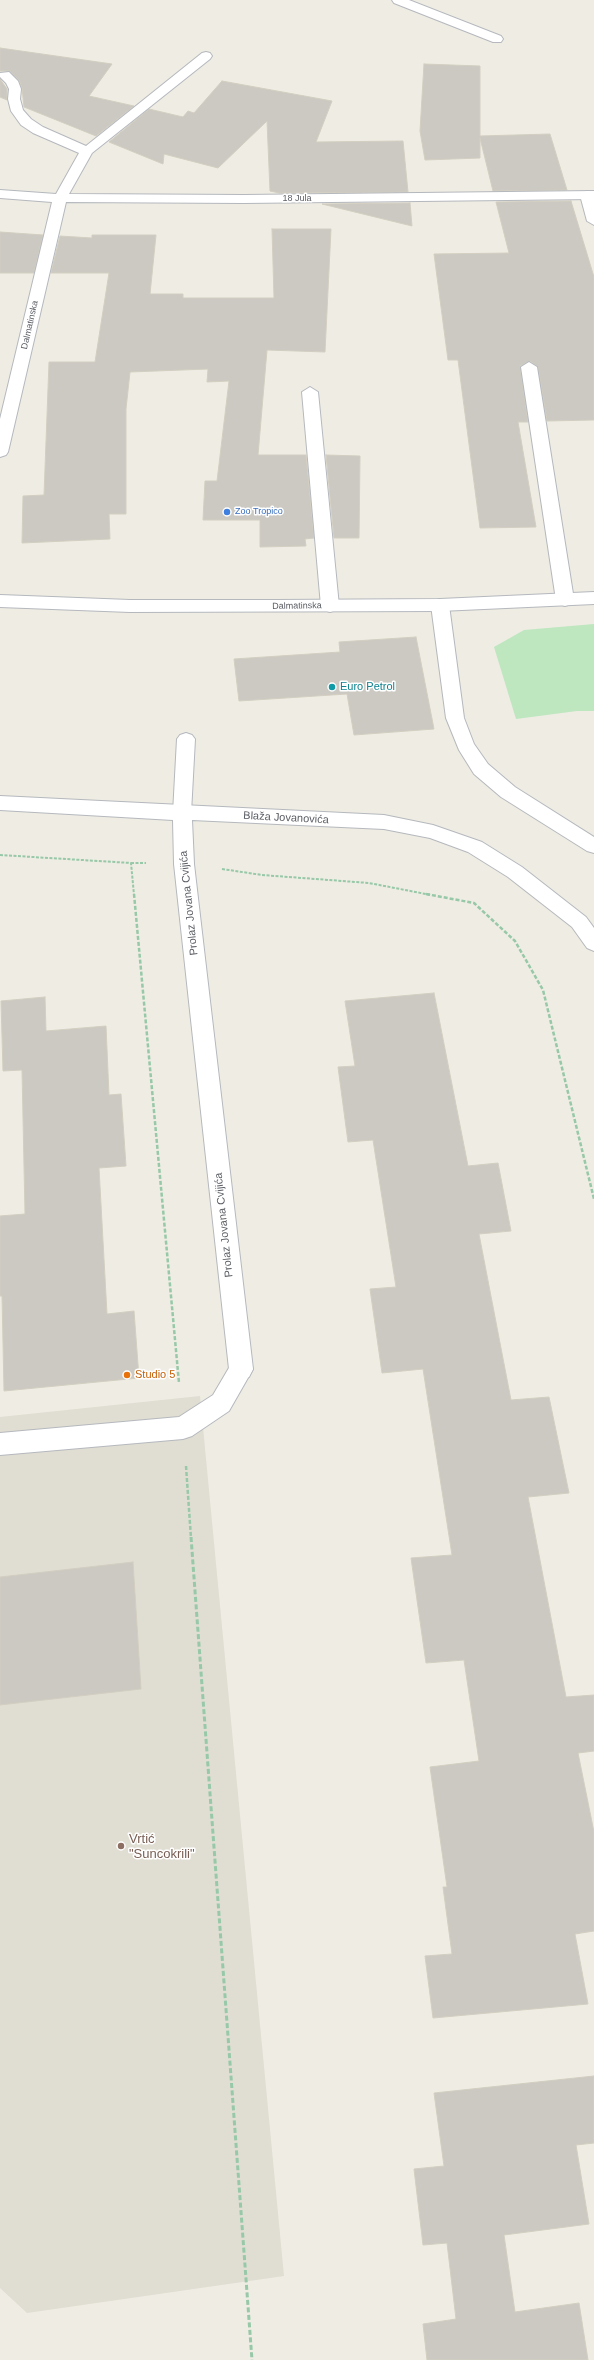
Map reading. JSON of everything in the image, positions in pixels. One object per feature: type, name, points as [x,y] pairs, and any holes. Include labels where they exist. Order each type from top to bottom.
[{"type":"street","points":[[398,0],[497,39]]},
{"type":"street","points":[[5,75],[12,81],[15,89],[14,99],[17,111],[26,122],[44,132],[87,151],[206,56]]},
{"type":"street","name":"Dalmatinska","points":[[0,452],[60,198],[87,151]]},
{"type":"street","name":"18 Jula","points":[[0,194],[60,198],[244,199],[590,195]]},
{"type":"street","points":[[590,195],[594,221]]},
{"type":"street","points":[[529,367],[565,600]]},
{"type":"street","points":[[310,392],[330,606]]},
{"type":"street","name":"Dalmatinska","points":[[0,601],[130,606],[330,606],[440,605],[594,598]]},
{"type":"street","points":[[440,605],[455,718],[465,745],[481,769],[508,792],[594,846]]},
{"type":"street","name":"Prolaz Jovana Cvijića","points":[[0,1444],[184,1428],[221,1403],[240,1369],[184,864],[182,814],[186,739]]},
{"type":"street","name":"Blaža Jovanovića","points":[[0,803],[182,814],[384,822],[432,832],[475,847],[515,872],[579,922],[594,944]]},
{"type":"path","points":[[0,855],[131,863],[184,864],[262,875],[369,883],[474,903],[515,941],[543,990],[594,1199]]},
{"type":"path","points":[[131,863],[184,1428],[252,2360]]},
{"type":"shaded area","name":"Vrtić \"Suncokrili\"","points":[[200,1396],[284,2276],[27,2313],[0,2288],[0,1417]]},
{"type":"green space","points":[[594,624],[594,711],[577,711],[516,719],[494,647],[524,630]]},
{"type":"building","points":[[0,48],[112,64],[89,96],[134,106],[96,136],[24,107],[22,88],[19,80],[10,71],[0,71]]},
{"type":"building","points":[[424,64],[480,66],[480,136],[550,134],[567,190],[493,191],[480,138],[480,158],[425,160],[420,131]]},
{"type":"building","points":[[0,79],[7,89],[7,100],[0,97]]},
{"type":"building","points":[[222,81],[332,101],[316,142],[403,141],[408,192],[279,193],[270,191],[267,121],[218,168],[164,154],[163,164],[109,142],[149,109],[183,117],[188,111],[194,113]]},
{"type":"building","points":[[571,201],[594,277],[594,420],[547,421],[538,367],[530,361],[520,366],[528,422],[518,422],[536,527],[480,528],[458,360],[448,360],[434,254],[509,253],[496,202]]},
{"type":"building","points":[[410,203],[412,226],[322,204]]},
{"type":"building","points":[[272,229],[331,229],[325,352],[267,350],[258,455],[306,455],[314,538],[305,539],[306,546],[260,547],[260,520],[203,520],[205,481],[217,481],[229,381],[207,382],[208,369],[130,372],[126,409],[126,514],[109,514],[110,539],[22,543],[23,496],[44,495],[49,362],[95,362],[109,273],[51,273],[60,236],[92,238],[92,235],[156,235],[150,294],[183,294],[183,298],[274,298]]},
{"type":"building","points":[[0,232],[43,235],[34,273],[0,273]]},
{"type":"building","points":[[326,455],[360,456],[359,538],[334,538]]},
{"type":"building","name":"Euro Petrol","points":[[416,637],[434,729],[354,735],[347,694],[239,701],[234,659],[340,652],[339,642]]},
{"type":"building","points":[[434,993],[468,1166],[498,1163],[511,1231],[479,1234],[511,1400],[549,1397],[569,1493],[528,1497],[566,1697],[594,1695],[594,1751],[578,1753],[594,1832],[594,1931],[575,1934],[588,2004],[433,2018],[425,1956],[452,1954],[443,1887],[447,1887],[430,1767],[479,1761],[464,1660],[426,1663],[411,1558],[452,1555],[423,1369],[382,1373],[370,1289],[396,1287],[373,1140],[348,1142],[338,1067],[355,1066],[345,1001]]},
{"type":"building","points":[[45,997],[46,1031],[106,1026],[109,1095],[121,1094],[126,1166],[99,1168],[107,1314],[134,1311],[139,1378],[4,1391],[2,1296],[0,1296],[0,1216],[25,1214],[22,1070],[3,1071],[1,1001]]},
{"type":"building","points":[[133,1562],[141,1689],[0,1705],[0,1577]]},
{"type":"building","points":[[594,2076],[594,2143],[576,2145],[589,2224],[504,2235],[515,2312],[579,2303],[588,2360],[427,2360],[423,2324],[456,2319],[447,2243],[423,2245],[414,2169],[444,2166],[434,2093]]},
{"type":"place","name":"Zoo Tropico","points":[[227,512]]},
{"type":"place","name":"Euro Petrol","points":[[332,687]]},
{"type":"place","name":"Studio 5","points":[[127,1375]]},
{"type":"place","name":"Vrtić \"Suncokrili\"","points":[[121,1846]]}]
